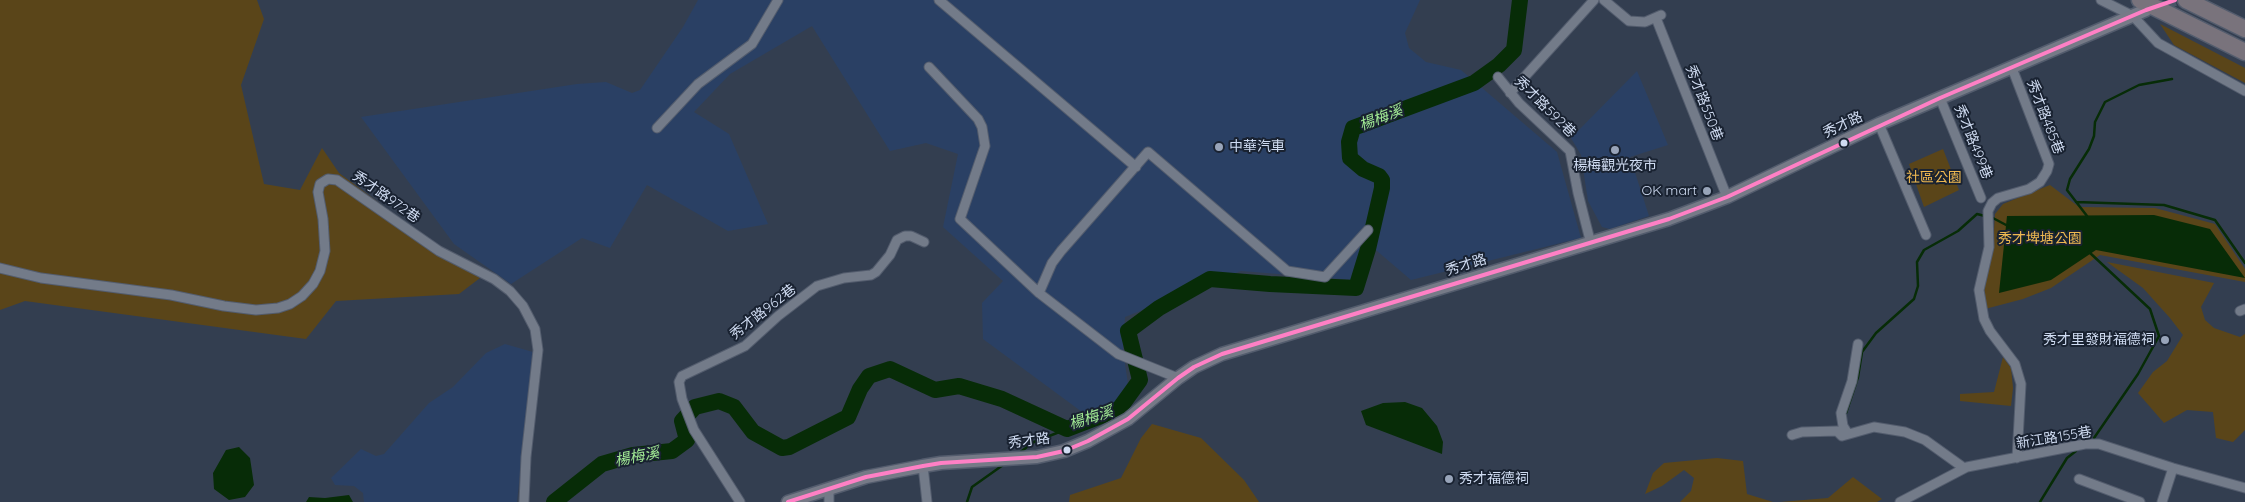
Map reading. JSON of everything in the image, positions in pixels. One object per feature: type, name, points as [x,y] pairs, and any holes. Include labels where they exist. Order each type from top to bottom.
[{"type":"highway","points":[[2186,0],[2245,29]]},
{"type":"highway","points":[[2143,5],[2245,52]]},
{"type":"main road","name":"秀才路","points":[[788,502],[829,496],[866,477],[923,466],[941,463],[1037,457],[1064,451],[1088,441],[1128,418],[1194,367],[1222,354],[1669,219],[1727,197],[1879,124],[2133,16],[2143,5]]},
{"type":"street","points":[[657,128],[698,84],[752,44],[778,0]]},
{"type":"street","points":[[939,0],[1136,167]]},
{"type":"street","points":[[1510,93],[1594,0]]},
{"type":"street","name":"秀才路550巷","points":[[1604,0],[1629,21],[1645,22],[1659,17],[1727,197]]},
{"type":"street","points":[[2101,0],[2133,16],[2158,43],[2245,90]]},
{"type":"street","points":[[929,67],[982,126],[985,146],[960,219],[1039,293],[1118,354],[1178,378]]},
{"type":"street","name":"秀才路485巷","points":[[2012,68],[2049,164],[2040,182],[2029,189],[1998,198],[1992,203],[1988,211],[1989,247],[1979,290],[1984,319],[1990,331],[2015,364],[2020,384],[2017,458]]},
{"type":"street","name":"秀才路592巷","points":[[1498,77],[1510,93],[1570,151],[1591,244]]},
{"type":"street","name":"秀才路499巷","points":[[1940,98],[1981,198]]},
{"type":"street","points":[[1879,124],[1926,235]]},
{"type":"street","points":[[1039,293],[1052,263],[1061,251],[1148,152],[1287,271],[1308,276],[1325,277],[1368,230]]},
{"type":"street","name":"秀才路972巷","points":[[0,268],[41,278],[171,295],[224,306],[256,310],[278,308],[290,304],[302,296],[313,284],[320,271],[325,251],[323,219],[318,192],[320,184],[328,179],[337,180],[439,250],[494,279],[510,291],[524,306],[535,329],[538,350],[526,457],[524,502]]},
{"type":"street","name":"秀才路962巷","points":[[740,502],[694,430],[682,399],[679,382],[682,376],[745,346],[778,316],[817,286],[876,272],[890,255],[897,240],[905,236],[911,236],[924,242]]},
{"type":"street","points":[[1848,434],[1842,426],[1841,413],[1852,380],[1858,344]]},
{"type":"street","points":[[1792,435],[1802,432],[1836,431],[1842,436],[1874,427],[1905,432],[1925,440],[1964,468]]},
{"type":"street","name":"新江路155巷","points":[[1900,502],[1964,468],[2085,444],[2100,444],[2173,468],[2245,488]]},
{"type":"street","points":[[923,466],[927,502]]},
{"type":"street","points":[[2162,502],[2173,468]]},
{"type":"street","points":[[2079,479],[2140,502]]},
{"type":"shaded area","points":[[698,0],[1420,0],[1405,33],[1409,48],[1426,62],[1461,70],[1557,152],[1581,238],[1411,280],[1363,239],[1353,280],[1241,271],[1125,317],[1123,350],[1129,391],[1097,423],[983,339],[982,303],[1003,281],[943,227],[958,154],[926,143],[890,151],[812,26],[730,74],[694,112],[729,134],[768,224],[728,231],[647,185],[610,248],[582,238],[511,284],[454,244],[361,117],[577,84],[606,82],[632,93],[640,90],[683,27]]},
{"type":"shaded area","name":"楊梅觀光夜市","points":[[1637,71],[1668,145],[1630,157],[1649,216],[1610,229],[1602,227],[1588,201],[1581,155],[1571,138]]},
{"type":"shaded area","name":"秀才埤塘公園","points":[[2154,215],[2210,229],[2245,278],[2096,250],[2051,280],[1999,293],[2007,216]]},
{"type":"shaded area","points":[[505,344],[533,352],[517,502],[364,502],[363,493],[354,486],[335,485],[331,478],[361,449],[376,456],[384,454],[429,403],[453,387],[486,353]]},
{"type":"shaded area","points":[[1405,402],[1422,408],[1437,426],[1443,442],[1442,454],[1366,425],[1361,411],[1383,403]]},
{"type":"shaded area","points":[[239,447],[250,458],[254,485],[245,497],[229,500],[214,489],[213,473],[226,450]]},
{"type":"shaded area","points":[[349,495],[353,502],[306,502],[309,497],[325,498]]},
{"type":"green space","points":[[0,0],[257,0],[264,19],[241,85],[264,184],[300,190],[322,148],[339,173],[480,278],[459,294],[336,301],[306,339],[25,301],[0,310]]},
{"type":"green space","points":[[2160,24],[2245,68],[2245,83],[2174,45]]},
{"type":"green space","name":"社區公園","points":[[1943,149],[1959,190],[1924,207],[1909,164]]},
{"type":"green space","name":"秀才埤塘公園","points":[[2050,185],[2079,207],[2155,208],[2215,224],[2245,269],[2245,282],[2100,255],[2051,288],[2023,299],[1985,309],[1983,294],[1993,248],[1995,214],[2003,204]]},
{"type":"green space","points":[[2107,262],[2214,283],[2201,307],[2205,320],[2214,328],[2240,337],[2245,334],[2245,430],[2233,442],[2216,438],[2213,412],[2187,410],[2164,423],[2138,393],[2153,372],[2167,361],[2183,335],[2143,288]]},
{"type":"green space","points":[[2003,357],[2011,368],[2013,388],[2011,406],[1960,401],[1960,394],[1994,392]]},
{"type":"green space","points":[[1152,424],[1201,438],[1244,480],[1259,502],[1069,502],[1070,495],[1121,478],[1141,438]]},
{"type":"green space","points":[[1717,458],[1743,461],[1747,494],[1773,502],[1680,502],[1691,491],[1694,478],[1684,470],[1662,486],[1645,494],[1653,473],[1664,463]]},
{"type":"green space","points":[[1853,477],[1882,499],[1877,502],[1780,502],[1828,498]]},
{"type":"waterway","name":"楊梅溪","points":[[554,502],[602,464],[633,455],[672,451],[687,440],[682,421],[695,407],[719,401],[734,407],[753,432],[782,448],[789,447],[848,417],[860,389],[869,376],[890,369],[935,390],[959,386],[1002,399],[1067,429],[1119,409],[1140,380],[1128,331],[1159,308],[1210,279],[1356,288],[1368,249],[1382,188],[1382,180],[1379,176],[1363,169],[1350,158],[1349,142],[1353,128],[1474,83],[1499,65],[1514,50],[1520,0]]},
{"type":"waterway","points":[[2087,216],[2067,190],[2070,179],[2089,149],[2094,136],[2095,122],[2105,102],[2139,85],[2172,79]]},
{"type":"waterway","points":[[2076,202],[2164,205],[2215,220],[2245,263]]},
{"type":"waterway","points":[[1846,413],[1858,377],[1862,352],[1876,333],[1914,299],[1918,286],[1917,262],[1924,250],[1958,231],[1977,214],[1985,216]]},
{"type":"waterway","points":[[1991,217],[2008,226]]},
{"type":"waterway","points":[[2089,252],[2150,309],[2159,336],[2138,374],[2094,438]]},
{"type":"waterway","points":[[1019,453],[1034,442],[1067,429]]},
{"type":"waterway","points":[[2040,502],[2067,458],[2076,451]]},
{"type":"waterway","points":[[967,502],[972,487],[1003,465]]},
{"type":"tunnel","points":[[2151,8],[2175,0]]},
{"type":"transit line","points":[[788,502],[866,477],[923,466],[941,463],[1037,457],[1064,451],[1088,441],[1128,419],[1178,378],[1194,367],[1222,354],[1669,219],[1727,197],[1940,98],[2146,10],[2175,0]]},
{"type":"place","name":"中華汽車","points":[[1219,147]]},
{"type":"place","name":"楊梅觀光夜市","points":[[1615,150]]},
{"type":"place","name":"OK mart","points":[[1707,191]]},
{"type":"place","name":"秀才里發財福德祠","points":[[2165,340]]},
{"type":"place","name":"秀才福德祠","points":[[1449,479]]}]
